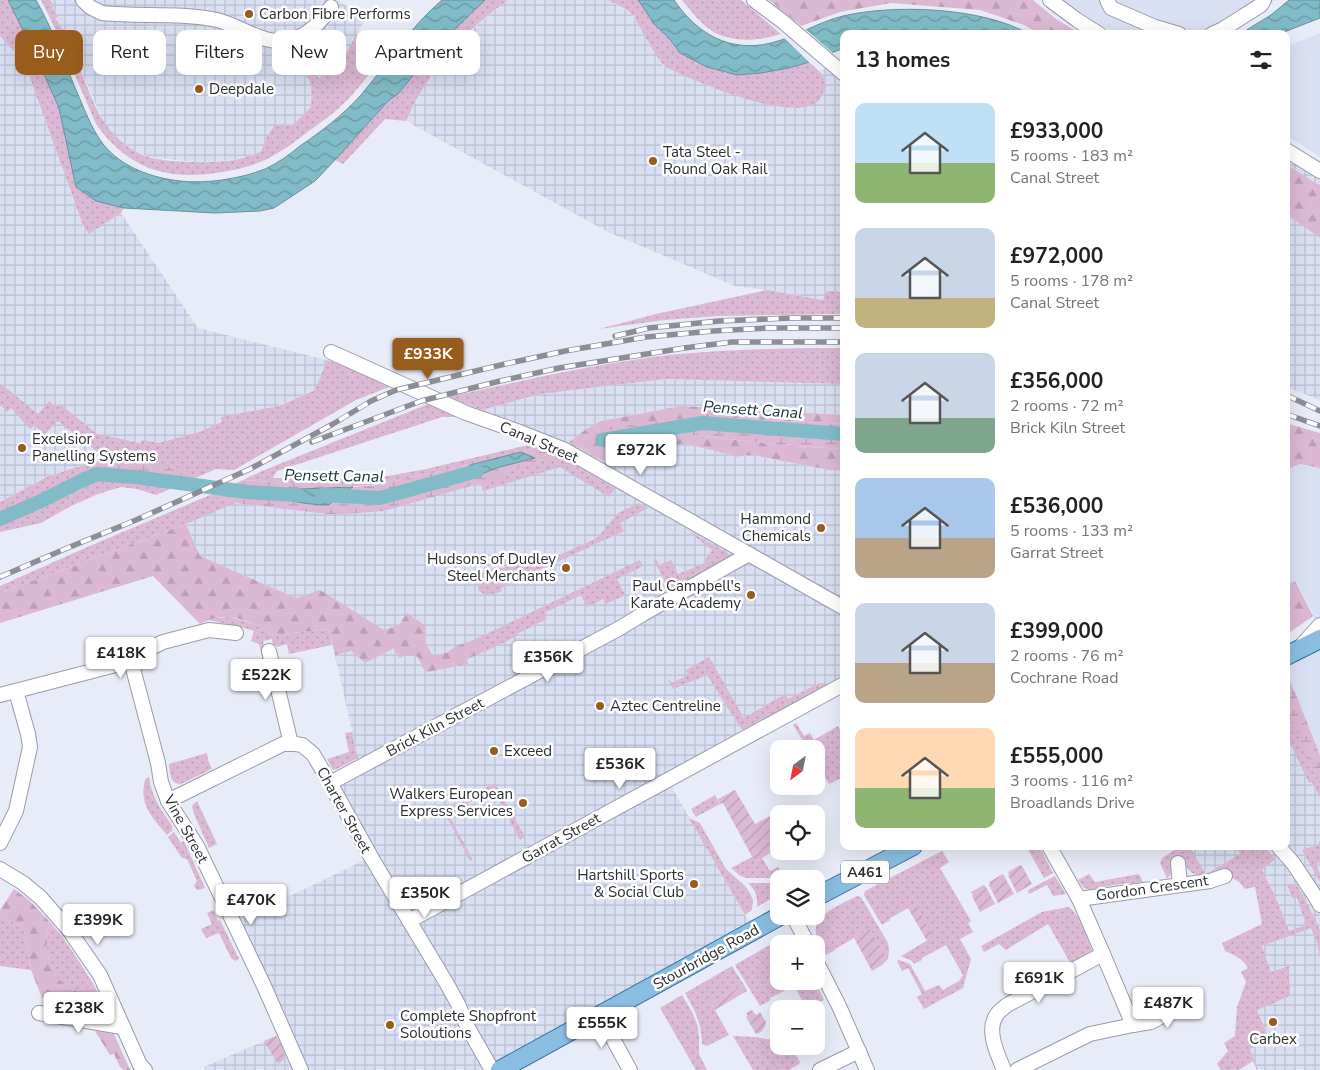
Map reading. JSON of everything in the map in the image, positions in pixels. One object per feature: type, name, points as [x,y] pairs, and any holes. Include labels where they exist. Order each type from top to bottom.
[{"type":"main road","points":[[1292,653],[1320,639]]},
{"type":"main road","name":"A461","points":[[825,892],[905,850]]},
{"type":"main road","name":"Stourbridge Road","points":[[500,1070],[770,922]]},
{"type":"street","points":[[83,0],[90,8],[102,13],[201,17],[220,21],[273,41],[290,40],[303,36],[313,29],[331,7]]},
{"type":"street","points":[[754,0],[840,71]]},
{"type":"street","points":[[1050,0],[1093,30]]},
{"type":"street","points":[[1107,0],[1111,8],[1165,30]]},
{"type":"street","points":[[1220,30],[1261,5],[1264,0]]},
{"type":"street","points":[[1290,152],[1320,171]]},
{"type":"street","name":"Canal Street","points":[[331,352],[466,413],[517,430],[565,450],[840,606]]},
{"type":"street","name":"Brick Kiln Street","points":[[330,783],[620,628],[749,554]]},
{"type":"street","points":[[1292,653],[1320,625]]},
{"type":"street","points":[[0,695],[131,661],[163,642],[209,630],[236,633]]},
{"type":"street","points":[[168,801],[283,744],[291,744],[270,651]]},
{"type":"street","name":"Vine Street","points":[[131,661],[158,763],[161,782],[168,801],[198,846],[301,1070]]},
{"type":"street","name":"Garrat Street","points":[[409,920],[840,686]]},
{"type":"street","points":[[0,843],[16,811],[30,747],[16,691]]},
{"type":"street","name":"Charter Street","points":[[291,744],[302,746],[313,754],[371,857],[451,990],[467,1026],[492,1070]]},
{"type":"street","name":"Gordon Crescent","points":[[1051,850],[1079,899],[1133,1026]]},
{"type":"street","points":[[1281,850],[1295,866],[1320,905]]},
{"type":"street","points":[[1178,863],[1180,885]]},
{"type":"street","points":[[0,869],[23,883],[41,898],[69,930],[100,976],[140,1065],[145,1070]]},
{"type":"street","name":"Gordon Crescent","points":[[1079,899],[1210,881],[1225,876]]},
{"type":"street","points":[[1004,1070],[994,1044],[992,1024],[996,1015],[1008,1005],[1104,954]]},
{"type":"street","points":[[825,979],[868,1070]]},
{"type":"street","points":[[1017,1070],[1090,1034],[1151,1022],[1191,1001]]},
{"type":"street","points":[[39,1013],[122,1027]]},
{"type":"street","points":[[600,1016],[630,1070]]},
{"type":"street","points":[[820,1070],[859,1051]]},
{"type":"shaded area","points":[[50,0],[340,0],[340,2],[366,17],[359,30],[356,30],[356,70],[342,90],[261,152],[238,159],[215,162],[195,162],[149,157],[137,152],[112,134],[103,121],[83,75],[83,30],[64,30],[55,18]]},
{"type":"shaded area","name":"Tata Steel - Round Oak Rail","points":[[508,0],[608,0],[632,14],[663,66],[779,107],[797,108],[811,105],[822,74],[819,71],[840,60],[840,301],[823,300],[735,286],[608,232],[406,121],[422,89],[432,75],[480,75],[480,30],[472,30]]},
{"type":"shaded area","points":[[1062,0],[1275,0],[1254,18],[1233,30],[1108,30]]},
{"type":"shaded area","points":[[1320,33],[1320,157],[1290,138],[1290,45]]},
{"type":"shaded area","points":[[0,36],[15,53],[15,75],[29,75],[83,225],[89,234],[121,213],[198,328],[327,360],[315,390],[197,441],[107,459],[47,477],[0,502]]},
{"type":"shaded area","points":[[1290,152],[1320,171],[1320,400],[1290,389]]},
{"type":"shaded area","points":[[666,379],[840,384],[840,415],[681,406],[601,421],[569,442],[609,452],[662,445],[687,444],[734,457],[752,455],[840,471],[840,686],[671,778],[674,791],[745,915],[757,929],[500,1070],[206,1070],[204,1067],[276,1036],[284,1030],[234,923],[371,857],[330,783],[363,765],[358,758],[325,611],[200,556],[186,524],[197,502],[210,495],[235,503],[335,515],[384,511],[505,476],[558,441],[482,410],[540,394]]},
{"type":"shaded area","points":[[1300,464],[1320,468],[1320,756],[1290,682],[1290,652],[1319,626],[1296,581],[1290,583],[1290,468]]},
{"type":"shaded area","points":[[1290,682],[1320,756],[1320,1070],[1257,1070],[1250,1049],[1270,1041],[1257,1010],[1290,996],[1288,966],[1271,973],[1262,946],[1283,938],[1241,854],[1205,874],[1191,850],[1290,850]]},
{"type":"green space","points":[[0,0],[8,0],[23,30],[15,30],[15,53],[0,36]]},
{"type":"green space","points":[[41,0],[50,0],[54,6],[52,8],[58,16],[55,18],[64,30],[55,30]]},
{"type":"green space","points":[[485,0],[508,0],[472,30],[454,30]]},
{"type":"green space","points":[[608,0],[638,0],[654,24],[669,38],[680,53],[723,72],[737,75],[761,73],[809,62],[822,75],[825,88],[817,102],[804,107],[765,104],[719,90],[666,67],[655,53],[634,16],[626,9]]},
{"type":"green space","points":[[682,0],[741,0],[781,34],[746,40],[728,38],[712,31],[696,17]]},
{"type":"green space","points":[[769,0],[1033,0],[1056,19],[1074,30],[1033,30],[1024,25],[980,10],[891,3],[840,12],[801,26]]},
{"type":"green space","points":[[356,36],[356,75],[369,75],[353,94],[328,117],[283,150],[270,158],[250,166],[222,172],[184,175],[151,169],[136,162],[122,152],[96,124],[75,75],[82,75],[104,122],[123,143],[135,151],[148,157],[181,162],[230,161],[261,152],[265,140],[274,126],[293,125],[311,107],[311,84],[305,75],[315,75],[320,78],[322,75],[346,75],[346,54]]},
{"type":"green space","points":[[29,75],[44,75],[59,108],[76,187],[96,201],[124,208],[121,213],[89,234],[83,225]]},
{"type":"green space","points":[[413,75],[432,75],[422,90],[406,121],[385,119],[343,164],[335,160],[389,100],[398,94]]},
{"type":"green space","points":[[1290,167],[1320,186],[1320,238],[1290,217]]},
{"type":"green space","points":[[767,290],[823,300],[827,291],[840,292],[840,314],[718,316],[664,320],[599,329],[656,314]]},
{"type":"green space","points":[[840,348],[840,384],[666,379],[540,394],[482,410],[448,397],[585,368],[668,355],[722,351]]},
{"type":"green space","points":[[327,360],[358,371],[389,387],[356,400],[234,470],[216,469],[156,495],[137,489],[121,487],[98,494],[71,506],[41,523],[0,532],[0,502],[47,477],[107,459],[58,421],[44,435],[35,425],[30,429],[11,408],[7,412],[0,404],[0,383],[38,414],[49,401],[56,407],[60,404],[97,434],[140,443],[143,440],[159,443],[199,432],[222,422],[221,417],[279,406],[315,390]]},
{"type":"green space","points":[[428,404],[456,417],[442,417],[277,471],[273,478],[366,480],[426,469],[537,443],[541,445],[470,465],[375,485],[336,487],[243,480],[262,471]]},
{"type":"green space","points":[[681,406],[840,415],[840,424],[706,417],[602,440],[686,434],[778,445],[840,449],[840,471],[752,455],[734,457],[687,444],[662,445],[609,452],[603,461],[569,442],[601,421]]},
{"type":"green space","points":[[706,417],[840,424],[840,449],[778,445],[686,434],[602,440],[594,433],[645,422]]},
{"type":"green space","points":[[1290,424],[1320,433],[1320,468],[1300,464],[1290,468]]},
{"type":"green space","points":[[541,445],[562,454],[504,471],[506,476],[384,511],[335,515],[235,503],[210,495],[243,480],[336,487],[276,489],[284,497],[300,502],[329,505],[339,495],[353,487],[375,485],[470,465],[454,482],[475,477],[496,468],[534,458],[521,452]]},
{"type":"green space","points":[[562,454],[565,460],[615,488],[609,497],[560,467],[483,491],[481,483],[505,476],[504,471]]},
{"type":"green space","points":[[120,462],[172,467],[189,472],[161,485],[102,480],[69,489],[15,520],[0,524],[0,512],[80,474],[101,466]]},
{"type":"green space","points":[[210,495],[235,503],[186,524],[0,593],[0,586]]},
{"type":"green space","points":[[639,503],[648,508],[620,523],[624,531],[501,588],[502,591],[488,594],[479,591],[478,583],[480,577],[486,571],[542,563],[597,538],[618,513]]},
{"type":"green space","points":[[186,524],[200,556],[296,598],[320,590],[384,630],[399,625],[407,613],[426,626],[425,642],[433,656],[446,653],[457,646],[478,638],[486,651],[467,659],[468,664],[427,672],[418,657],[407,655],[399,658],[394,648],[365,663],[351,651],[335,655],[329,629],[273,635],[253,624],[231,617],[215,618],[200,624],[153,576],[0,623],[0,593]]},
{"type":"green space","points":[[688,531],[727,552],[729,557],[670,591],[654,560],[656,559],[659,565],[671,560],[678,574],[703,564],[712,550]]},
{"type":"green space","points":[[640,560],[643,566],[617,579],[625,595],[606,604],[603,599],[587,607],[581,595],[544,613],[547,619],[486,651],[478,638]]},
{"type":"green space","points":[[1295,581],[1313,616],[1290,632],[1290,583]]},
{"type":"green space","points":[[230,617],[248,622],[273,635],[329,629],[332,645],[289,654],[287,644],[277,647],[273,644],[272,639],[263,641],[267,663],[264,666],[259,644],[251,641],[254,631],[209,620]]},
{"type":"green space","points":[[709,657],[744,718],[785,694],[788,699],[819,683],[829,684],[742,730],[707,675],[673,689],[668,680],[672,683],[688,675],[686,670]]},
{"type":"green space","points":[[1290,681],[1320,756],[1320,798],[1312,782],[1309,783],[1290,743]]},
{"type":"green space","points":[[1295,692],[1320,756],[1320,783],[1290,717],[1290,694]]},
{"type":"green space","points":[[796,723],[804,736],[810,733],[814,740],[802,740],[793,725]]},
{"type":"green space","points":[[838,726],[840,730],[840,779],[829,784],[825,778],[825,740],[814,740]]},
{"type":"green space","points":[[352,732],[358,758],[333,770],[327,759],[349,752],[345,733]]},
{"type":"green space","points":[[207,753],[212,769],[181,784],[177,784],[173,780],[169,764]]},
{"type":"green space","points":[[149,777],[155,798],[173,827],[171,828],[173,830],[167,835],[145,804],[145,780]]},
{"type":"green space","points":[[495,783],[525,837],[520,840],[493,790],[448,814],[473,860],[470,861],[444,811]]},
{"type":"green space","points":[[735,790],[755,824],[770,816],[770,853],[755,862],[723,803],[720,804],[718,799]]},
{"type":"green space","points":[[715,795],[720,804],[696,817],[691,809]]},
{"type":"green space","points":[[197,801],[217,844],[209,848],[194,814],[192,806]]},
{"type":"green space","points":[[689,818],[700,823],[726,869],[750,893],[753,900],[752,910],[745,915]]},
{"type":"green space","points":[[174,832],[181,843],[184,841],[205,888],[198,890],[194,886],[197,881],[187,859],[182,858],[168,837]]},
{"type":"green space","points":[[1320,841],[1320,863],[1316,864],[1320,874],[1320,882],[1302,850],[1317,845]]},
{"type":"green space","points":[[1028,850],[1041,850],[1053,873],[1044,878]]},
{"type":"green space","points":[[1175,850],[1191,850],[1206,874],[1240,854],[1238,850],[1267,850],[1275,859],[1262,870],[1289,931],[1306,925],[1297,897],[1292,898],[1287,884],[1295,885],[1299,888],[1320,930],[1320,958],[1318,945],[1311,928],[1262,946],[1271,972],[1289,966],[1290,996],[1257,1010],[1270,1041],[1250,1049],[1258,1070],[1253,1061],[1239,1070],[1221,1070],[1217,1064],[1228,1051],[1224,1043],[1235,1036],[1237,1007],[1246,982],[1241,972],[1248,968],[1236,956],[1225,951],[1222,943],[1262,924],[1255,887],[1245,889],[1239,882],[1225,873],[1200,875],[1193,873],[1182,859],[1167,878],[1160,863],[1162,858]]},
{"type":"green space","points":[[942,851],[949,862],[940,868],[971,921],[968,923],[973,932],[960,939],[971,959],[963,988],[924,1009],[917,997],[922,994],[908,968],[902,971],[897,961],[910,964],[925,991],[939,985],[943,990],[959,981],[963,975],[946,945],[914,964],[912,961],[901,956],[933,937],[915,904],[882,925],[864,895],[865,891]]},
{"type":"green space","points":[[752,857],[755,862],[762,858],[770,871],[770,878],[746,878],[731,868]]},
{"type":"green space","points":[[1020,865],[1032,884],[1017,893],[1008,872]]},
{"type":"green space","points":[[1003,874],[1014,894],[998,903],[989,882]]},
{"type":"green space","points":[[1089,874],[1095,882],[1139,874],[1143,882],[1090,890],[1084,888],[1078,880]]},
{"type":"green space","points":[[1055,876],[1066,894],[1053,896],[1047,885],[1029,894],[1028,890]]},
{"type":"green space","points":[[748,883],[770,883],[770,899],[757,907],[757,900]]},
{"type":"green space","points":[[984,885],[995,904],[980,912],[971,892]]},
{"type":"green space","points":[[14,889],[29,900],[49,921],[46,951],[57,978],[73,991],[95,987],[107,1013],[52,1004],[53,1000],[42,998],[31,970],[24,930],[0,913],[0,910]]},
{"type":"green space","points":[[857,896],[861,897],[888,943],[888,959],[870,929],[826,955],[825,935],[816,935],[816,927],[817,925],[825,925],[825,914]]},
{"type":"green space","points":[[915,904],[934,937],[927,941],[908,908]]},
{"type":"green space","points":[[1068,907],[1076,914],[1092,950],[1090,955],[1072,966],[1048,924],[1006,950],[999,944],[984,952],[981,946],[1042,912]]},
{"type":"green space","points":[[213,910],[239,959],[235,961],[231,958],[219,933],[206,938],[201,929],[212,924],[207,913]]},
{"type":"green space","points":[[0,913],[24,930],[31,970],[0,966]]},
{"type":"green space","points":[[49,921],[68,945],[95,987],[73,991],[57,978],[46,951]]},
{"type":"green space","points":[[870,929],[888,959],[872,971],[854,938]]},
{"type":"green space","points":[[770,945],[770,990],[786,990],[770,998],[771,1000],[760,1006],[735,965]]},
{"type":"green space","points":[[732,966],[744,985],[711,1003],[729,1035],[707,1046],[702,1044],[701,1030],[697,1017],[685,993]]},
{"type":"green space","points":[[744,985],[747,991],[715,1010],[711,1003]]},
{"type":"green space","points":[[796,990],[819,990],[824,1000],[802,1000]]},
{"type":"green space","points":[[682,995],[697,1024],[699,1054],[707,1070],[696,1070],[660,1008]]},
{"type":"green space","points":[[752,1010],[756,1015],[760,1012],[766,1022],[760,1033],[756,1034],[746,1017],[748,1016],[746,1013]]},
{"type":"green space","points":[[95,1031],[113,1032],[130,1070],[124,1070],[120,1067],[114,1054],[110,1055]]},
{"type":"green space","points":[[276,1036],[282,1045],[285,1059],[278,1064],[264,1041]]},
{"type":"green space","points":[[733,1036],[770,1040],[770,1055],[796,1055],[800,1062],[789,1070],[753,1070]]},
{"type":"water","points":[[8,0],[36,0],[51,30],[23,30]]},
{"type":"water","points":[[442,0],[485,0],[454,30],[412,30]]},
{"type":"water","points":[[638,0],[674,0],[683,12],[704,31],[728,43],[742,45],[771,43],[843,16],[887,10],[938,10],[963,13],[987,18],[1021,30],[840,30],[840,50],[789,68],[737,75],[707,67],[680,53],[669,38],[654,24]]},
{"type":"water","points":[[1289,0],[1320,0],[1320,18],[1289,30],[1247,30],[1271,15]]},
{"type":"water","points":[[44,75],[70,75],[91,125],[99,138],[110,152],[128,165],[148,174],[169,179],[190,182],[223,180],[245,176],[265,169],[279,161],[340,116],[377,75],[413,75],[398,94],[389,100],[315,181],[274,208],[260,211],[215,213],[124,208],[96,201],[76,187],[59,108]]},
{"type":"water","points":[[521,452],[535,458],[496,468],[475,477],[453,483],[470,465]]},
{"type":"water","name":"Pensett Canal","points":[[353,487],[339,495],[329,505],[288,500],[276,488],[300,489]]},
{"type":"pier","points":[[804,28],[834,54],[811,64],[782,36]]},
{"type":"waterway","name":"Pensett Canal","points":[[602,440],[702,423],[840,434]]},
{"type":"waterway","name":"Pensett Canal","points":[[322,495],[380,498],[477,471]]},
{"type":"waterway","name":"Pensett Canal","points":[[0,519],[97,474],[135,477],[247,492],[298,495]]},
{"type":"railway","points":[[615,336],[649,328],[719,321],[840,318]]},
{"type":"railway","points":[[0,577],[136,520],[250,469],[371,401],[396,390],[565,351],[646,337],[767,328],[840,328]]},
{"type":"railway","points":[[312,442],[421,401],[559,368],[732,342],[840,342]]},
{"type":"railway","points":[[1290,397],[1320,411]]},
{"type":"railway","points":[[1290,415],[1320,426]]},
{"type":"place","name":"Carbon Fibre Performs","points":[[249,14]]},
{"type":"place","name":"Deepdale","points":[[199,89]]},
{"type":"place","name":"Tata Steel - Round Oak Rail","points":[[653,161]]},
{"type":"place","name":"Excelsior Panelling Systems","points":[[22,448]]},
{"type":"place","name":"Hammond Chemicals","points":[[821,528]]},
{"type":"place","name":"Hudsons of Dudley Steel Merchants","points":[[566,568]]},
{"type":"place","name":"Paul Campbell's Karate Academy","points":[[751,595]]},
{"type":"place","name":"Aztec Centreline","points":[[600,706]]},
{"type":"place","name":"Exceed","points":[[494,751]]},
{"type":"place","name":"Walkers European Express Services","points":[[523,803]]},
{"type":"place","name":"Hartshill Sports & Social Club","points":[[694,884]]},
{"type":"place","name":"Carbex","points":[[1273,1022]]},
{"type":"place","name":"Complete Shopfront Soloutions","points":[[390,1025]]}]
